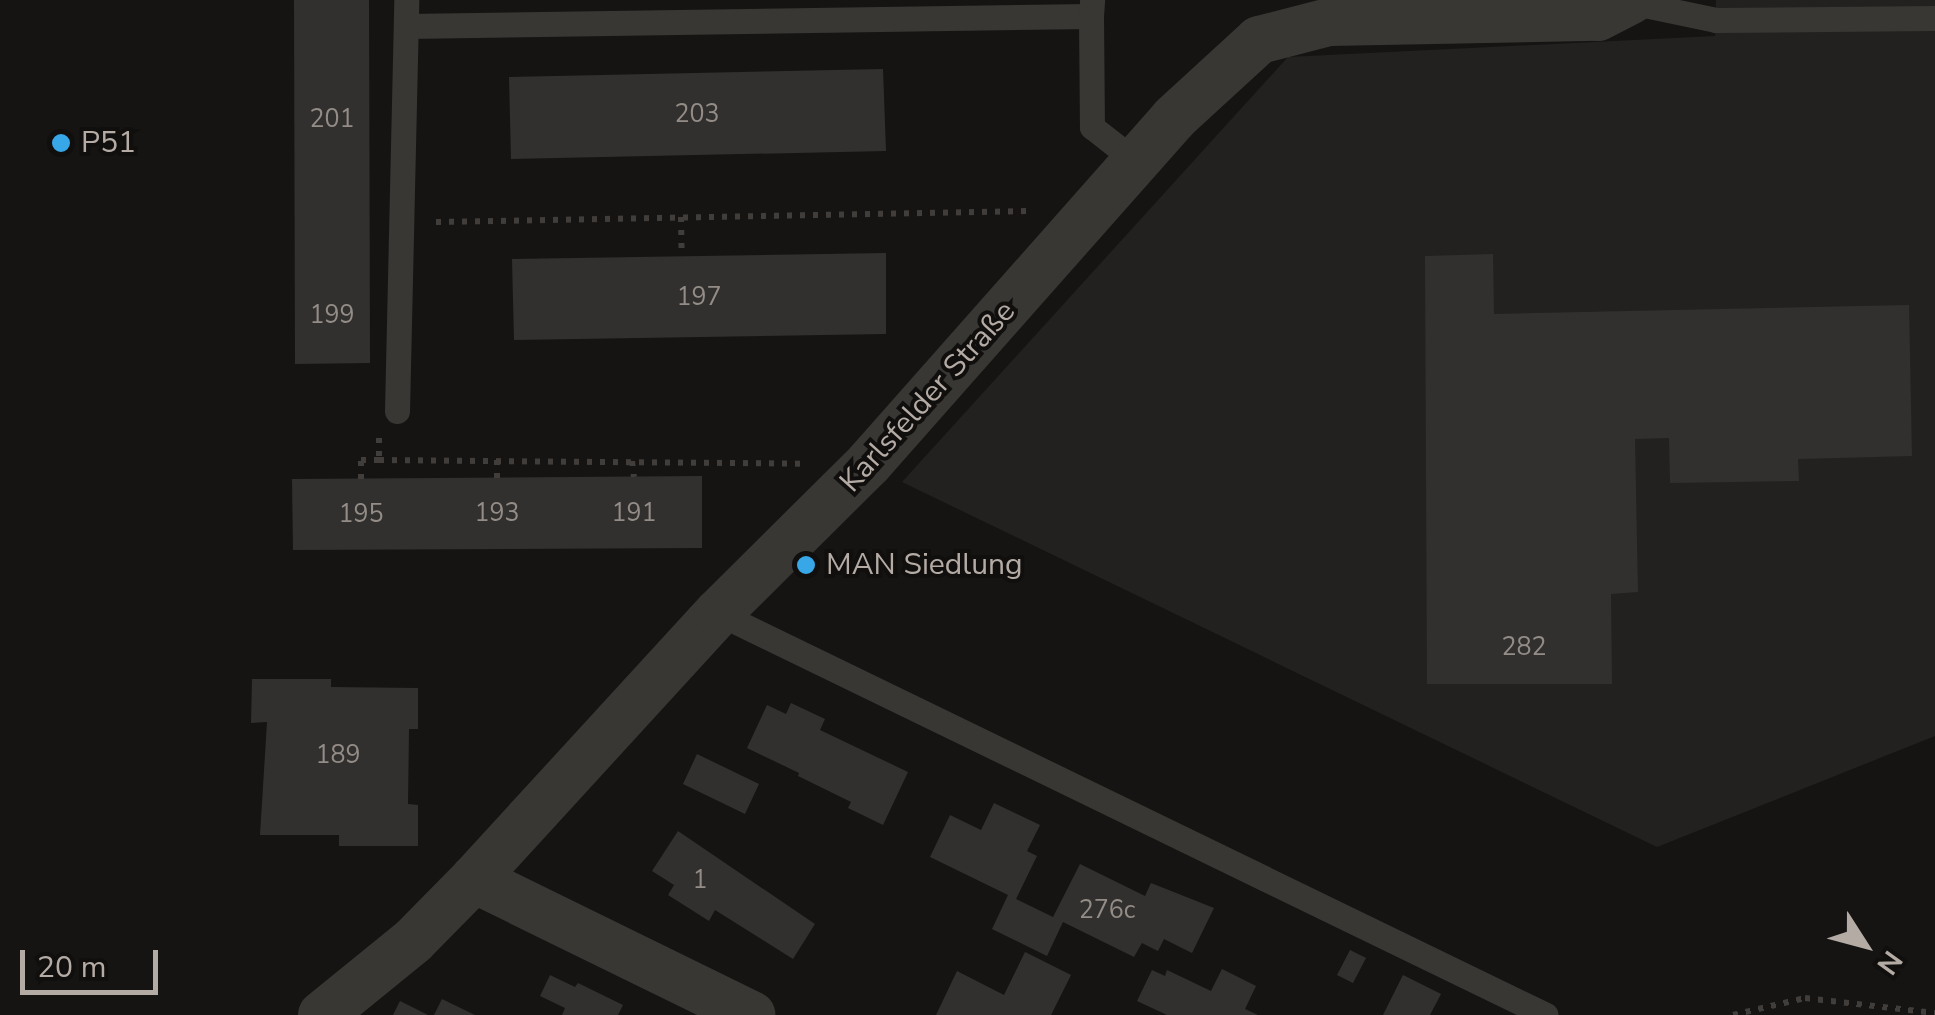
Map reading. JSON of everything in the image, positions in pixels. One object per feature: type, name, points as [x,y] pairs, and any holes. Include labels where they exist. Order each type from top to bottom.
[{"type":"street","name":"Karlsfelder Straße","points":[[322,1015],[413,941],[474,879],[718,613],[869,463],[1174,118],[1259,40],[1323,11],[1598,17],[1630,1]]},
{"type":"street","points":[[474,879],[752,1015]]},
{"type":"lane","points":[[397,410],[405,222],[406,0]]},
{"type":"lane","points":[[1630,1],[1716,20],[1935,18]]},
{"type":"lane","points":[[406,26],[1091,8],[1092,127],[1136,162]]},
{"type":"lane","points":[[718,613],[1546,1015]]},
{"type":"path","points":[[405,222],[1094,212]]},
{"type":"path","points":[[682,217],[682,256]]},
{"type":"path","points":[[379,460],[380,423],[397,410]]},
{"type":"path","points":[[361,479],[360,460],[869,463]]},
{"type":"path","points":[[497,460],[498,478]]},
{"type":"path","points":[[632,461],[634,477]]},
{"type":"path","points":[[1733,1015],[1805,998],[1935,1013]]},
{"type":"shaded area","points":[[1716,0],[1935,0],[1935,736],[1657,847],[902,482],[1288,57],[1715,36]]},
{"type":"building","points":[[294,0],[369,0],[370,363],[295,364]]},
{"type":"building","points":[[883,69],[886,151],[511,159],[509,77]]},
{"type":"building","points":[[886,253],[886,334],[514,340],[512,259]]},
{"type":"building","points":[[1493,254],[1494,314],[1909,305],[1912,456],[1798,459],[1799,481],[1670,483],[1669,438],[1635,439],[1638,592],[1611,594],[1612,684],[1427,684],[1425,256]]},
{"type":"building","points":[[702,476],[702,548],[293,550],[292,479]]},
{"type":"building","points":[[252,679],[331,679],[331,687],[418,688],[418,729],[409,729],[408,804],[418,805],[418,846],[339,846],[339,835],[260,835],[267,722],[251,723]]},
{"type":"building","points":[[791,703],[825,719],[820,730],[908,772],[883,825],[848,808],[851,802],[747,748],[767,705],[786,714]]},
{"type":"building","points":[[697,754],[759,784],[745,814],[683,784]]},
{"type":"building","points":[[994,803],[1040,825],[1027,851],[1037,856],[1016,899],[1053,917],[1080,864],[1145,896],[1151,883],[1214,908],[1192,953],[1164,939],[1158,951],[1142,943],[1134,957],[1063,922],[1047,956],[992,929],[1008,895],[930,857],[950,815],[981,830]]},
{"type":"building","points":[[678,831],[815,924],[793,959],[715,910],[709,921],[668,895],[674,885],[652,871]]},
{"type":"building","points":[[1350,950],[1366,958],[1353,983],[1337,975]]},
{"type":"building","points":[[1025,952],[1071,975],[1051,1015],[936,1015],[957,971],[1004,995]]},
{"type":"building","points":[[1222,969],[1256,986],[1245,1009],[1258,1015],[1167,1015],[1137,1001],[1152,970],[1165,976],[1167,970],[1211,991]]},
{"type":"building","points":[[550,975],[575,987],[578,983],[623,1005],[618,1015],[562,1015],[565,1008],[540,996]]},
{"type":"building","points":[[1403,975],[1441,994],[1430,1015],[1383,1015]]},
{"type":"building","points":[[442,999],[475,1015],[434,1015]]},
{"type":"building","points":[[400,1001],[428,1015],[393,1015]]},
{"type":"place","name":"P51","points":[[61,143]]},
{"type":"place","name":"MAN Siedlung","points":[[806,565]]}]
